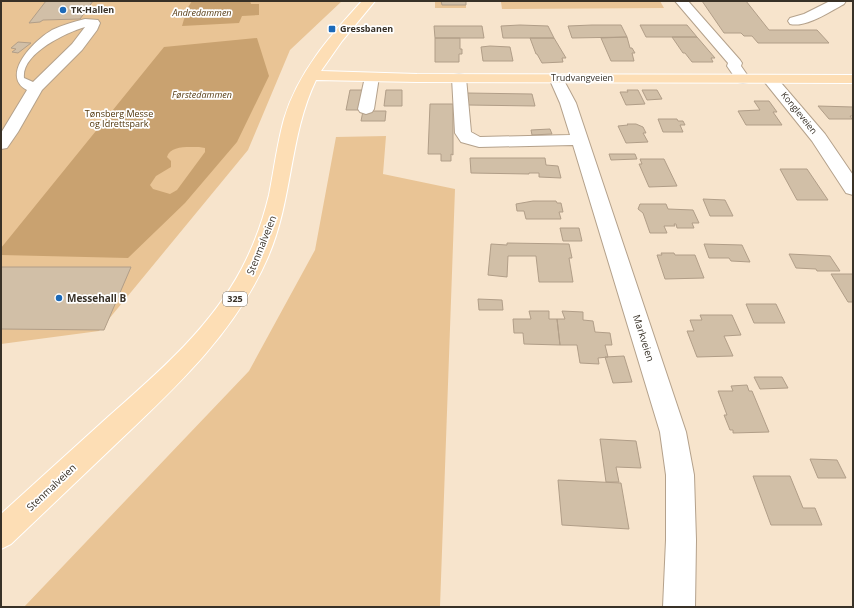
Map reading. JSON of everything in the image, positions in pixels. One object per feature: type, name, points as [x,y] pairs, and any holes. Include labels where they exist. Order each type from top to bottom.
[{"type":"main road","name":"Stenmalveien","points":[[1,534],[107,434],[152,395],[220,322],[248,277],[270,226],[278,197],[295,109],[312,75],[334,42],[369,1]]},
{"type":"main road","name":"Trudvangveien","points":[[312,75],[459,78],[772,80],[853,79]]},
{"type":"street","points":[[681,1],[735,63],[734,66],[743,79]]},
{"type":"street","points":[[795,21],[809,17],[840,1]]},
{"type":"street","points":[[848,1],[853,2]]},
{"type":"street","points":[[1,144],[10,132],[36,88],[76,48],[93,23],[84,22],[46,40],[32,48],[19,62],[15,71],[16,78],[20,82],[36,88]]},
{"type":"street","points":[[366,109],[372,77]]},
{"type":"street","points":[[459,78],[463,133],[467,138],[479,142],[580,140]]},
{"type":"street","name":"Markveien","points":[[556,78],[568,103],[673,432],[680,475],[681,540],[679,607]]},
{"type":"street","name":"Kongleveien","points":[[772,80],[825,147],[853,189]]},
{"type":"street","points":[[1,85],[20,82]]},
{"type":"street","points":[[825,147],[851,156]]},
{"type":"green space","name":"Tønsberg Messe og Idrettspark","points":[[1,1],[342,1],[290,50],[248,150],[99,331],[1,344]]},
{"type":"green space","points":[[435,1],[660,1],[664,8],[502,9],[501,2],[466,2],[466,8],[435,8]]},
{"type":"green space","points":[[386,136],[383,174],[455,189],[440,607],[24,607],[249,371],[315,250],[336,137]]},
{"type":"water","name":"Andredammen","points":[[192,1],[250,1],[251,4],[259,4],[259,15],[242,16],[239,23],[182,26],[187,9]]},
{"type":"water","name":"Førstedammen","points":[[257,38],[269,76],[237,142],[185,203],[128,258],[1,255],[1,248],[164,47]],"holes":[[[185,147],[205,148],[205,152],[177,190],[170,194],[153,189],[150,185],[156,176],[171,167],[171,161],[167,157],[172,150]]]},
{"type":"building","name":"TK-Hallen","points":[[46,1],[93,1],[80,19],[43,20],[40,22],[29,23]]},
{"type":"building","points":[[441,1],[466,1],[466,5],[442,5]]},
{"type":"building","points":[[702,1],[746,1],[769,30],[817,30],[829,43],[758,43],[752,36],[744,36],[741,33],[724,33]]},
{"type":"building","points":[[621,25],[627,37],[572,38],[568,26]]},
{"type":"building","points":[[640,25],[687,25],[697,37],[646,37]]},
{"type":"building","points":[[434,26],[482,26],[484,38],[435,38]]},
{"type":"building","points":[[501,26],[548,26],[554,38],[503,38]]},
{"type":"building","points":[[627,37],[630,48],[632,48],[635,53],[632,53],[634,61],[611,61],[601,38]]},
{"type":"building","points":[[672,37],[697,37],[715,58],[711,58],[713,62],[692,62],[685,53],[683,53]]},
{"type":"building","points":[[435,38],[460,38],[460,49],[462,49],[462,54],[459,54],[459,62],[435,62]]},
{"type":"building","points":[[530,38],[554,38],[566,58],[562,58],[563,62],[542,63],[536,54]]},
{"type":"building","points":[[18,42],[31,43],[18,53],[12,52],[16,49],[11,48]]},
{"type":"building","points":[[481,47],[510,47],[513,61],[483,61]]},
{"type":"building","points":[[350,90],[366,90],[364,110],[346,110]]},
{"type":"building","points":[[386,90],[402,90],[402,106],[384,106]]},
{"type":"building","points":[[627,90],[638,90],[645,104],[626,105],[620,92],[628,92]]},
{"type":"building","points":[[642,90],[657,90],[662,99],[647,100]]},
{"type":"building","points":[[467,93],[532,94],[535,106],[468,105]]},
{"type":"building","points":[[754,101],[769,101],[777,112],[773,112],[782,125],[746,125],[738,111],[760,110]]},
{"type":"building","points":[[430,104],[453,104],[453,155],[451,154],[451,161],[441,161],[441,154],[428,154]]},
{"type":"building","points":[[818,106],[853,107],[853,116],[850,116],[852,119],[829,119]]},
{"type":"building","points":[[363,111],[386,111],[385,121],[361,121]]},
{"type":"building","points":[[658,119],[677,119],[678,121],[683,121],[685,125],[680,125],[683,132],[663,132]]},
{"type":"building","points":[[627,124],[636,124],[643,127],[646,133],[643,133],[648,142],[626,143],[618,126],[628,125]]},
{"type":"building","points":[[550,129],[552,134],[532,135],[531,130]]},
{"type":"building","points":[[609,154],[635,154],[637,159],[611,160]]},
{"type":"building","points":[[470,158],[545,158],[546,165],[558,166],[561,178],[539,177],[539,173],[471,173]]},
{"type":"building","points":[[640,159],[664,159],[677,186],[649,187],[639,164],[642,164]]},
{"type":"building","points":[[780,169],[807,169],[828,200],[797,200]]},
{"type":"building","points":[[703,199],[725,200],[733,216],[710,216]]},
{"type":"building","points":[[533,201],[556,201],[557,203],[561,203],[563,212],[559,212],[561,219],[526,219],[524,211],[517,211],[516,204]]},
{"type":"building","points":[[640,204],[666,204],[668,209],[693,210],[699,223],[692,223],[694,228],[677,228],[676,224],[674,224],[675,226],[664,226],[667,233],[650,233],[643,213],[638,209]]},
{"type":"building","points":[[560,228],[579,228],[582,241],[563,241]]},
{"type":"building","points":[[507,243],[569,244],[572,258],[569,258],[573,282],[539,282],[536,256],[508,256],[507,277],[488,275],[491,244],[507,245]]},
{"type":"building","points":[[704,244],[742,245],[750,262],[731,261],[729,258],[709,258]]},
{"type":"building","points":[[661,253],[695,255],[704,278],[665,279],[657,255],[662,255]]},
{"type":"building","points":[[789,254],[830,256],[840,271],[817,271],[816,269],[796,268]]},
{"type":"building","name":"Messehall B","points":[[1,267],[131,267],[104,330],[1,329]]},
{"type":"building","points":[[831,274],[853,274],[853,302],[848,302]]},
{"type":"building","points":[[478,299],[502,300],[503,310],[479,310]]},
{"type":"building","points":[[746,304],[776,304],[785,323],[754,323]]},
{"type":"building","points":[[529,311],[549,311],[549,319],[557,319],[560,345],[524,344],[523,333],[514,333],[513,319],[531,319]]},
{"type":"building","points":[[562,311],[583,312],[583,320],[593,321],[595,332],[610,333],[612,345],[605,345],[608,357],[598,358],[599,364],[580,363],[577,345],[560,345],[557,319],[565,319]]},
{"type":"building","points":[[700,315],[732,315],[741,335],[724,336],[733,356],[697,357],[687,331],[694,331],[690,320],[702,320]]},
{"type":"building","points":[[624,356],[632,382],[613,383],[605,357]]},
{"type":"building","points":[[754,377],[782,377],[788,388],[760,389]]},
{"type":"building","points":[[747,385],[749,391],[752,391],[769,432],[733,433],[733,430],[730,430],[724,415],[727,415],[718,391],[733,391],[731,386]]},
{"type":"building","points":[[600,439],[636,441],[641,468],[616,467],[619,482],[606,482]]},
{"type":"building","points":[[810,459],[837,460],[846,478],[818,478]]},
{"type":"building","points":[[753,476],[790,476],[803,508],[815,508],[822,525],[771,525]]},
{"type":"building","points":[[558,480],[621,483],[629,529],[562,525]]},
{"type":"place","name":"TK-Hallen","points":[[63,10]]},
{"type":"place","name":"Gressbanen","points":[[332,29]]},
{"type":"place","name":"Messehall B","points":[[59,298]]}]
